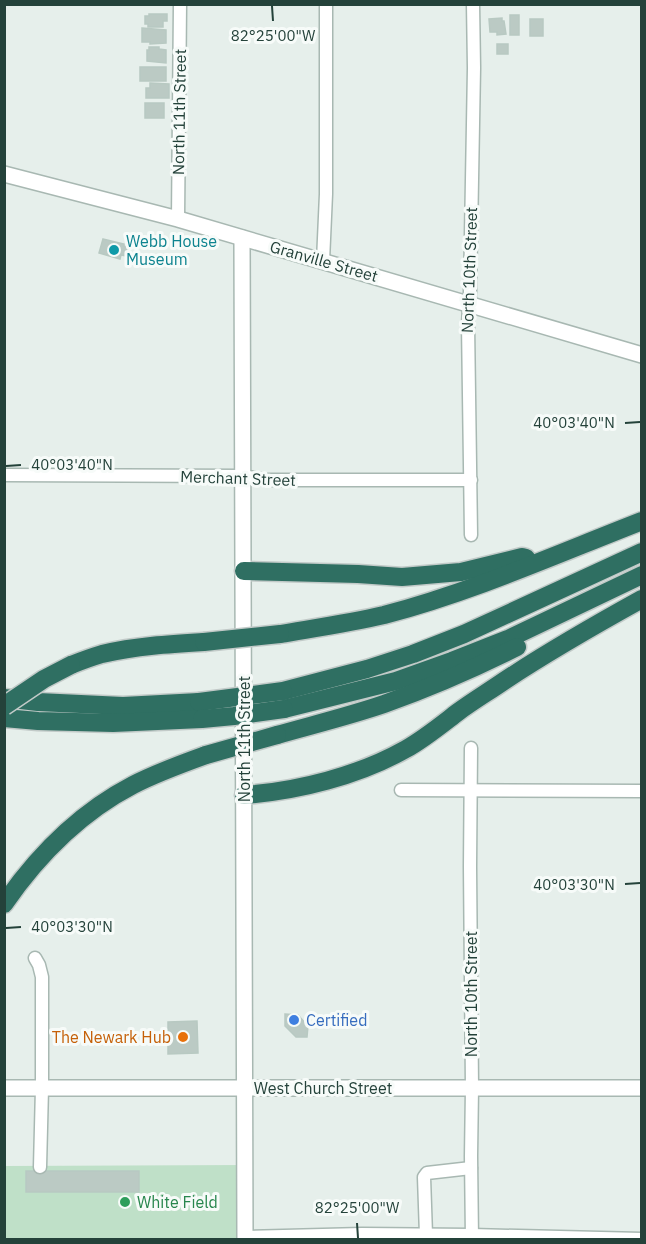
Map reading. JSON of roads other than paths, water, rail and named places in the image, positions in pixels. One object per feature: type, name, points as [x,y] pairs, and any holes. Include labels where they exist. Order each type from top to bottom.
[{"type":"highway","points":[[4,706],[44,679],[71,665],[101,655],[154,645],[280,634],[384,615],[485,582],[642,521]]},
{"type":"highway","points":[[4,698],[38,702],[200,710],[234,716],[464,634],[642,552]]},
{"type":"highway","points":[[244,571],[402,577],[460,572],[522,557],[543,560]]},
{"type":"highway","points":[[284,700],[396,681],[508,639],[642,575]]},
{"type":"highway","points":[[243,795],[275,792],[331,779],[385,760],[414,744],[517,672],[642,599]]},
{"type":"highway","points":[[4,904],[47,850],[73,825],[117,793],[134,784],[206,755],[423,690],[522,645],[557,616]]},
{"type":"highway","points":[[4,718],[113,723],[200,710]]},
{"type":"street","name":"North 11th Street","points":[[178,219],[180,4]]},
{"type":"street","points":[[323,261],[326,183],[326,4]]},
{"type":"street","name":"North 10th Street","points":[[471,535],[468,305],[474,68],[473,4]]},
{"type":"street","name":"Granville Street","points":[[4,174],[178,219],[642,355]]},
{"type":"street","name":"North 11th Street","points":[[242,238],[245,1238]]},
{"type":"street","name":"Merchant Street","points":[[4,475],[243,476],[266,480],[471,480]]},
{"type":"street","name":"North 10th Street","points":[[471,748],[472,1237]]},
{"type":"street","points":[[401,790],[642,791]]},
{"type":"street","points":[[35,958],[42,976],[40,1167]]},
{"type":"street","name":"West Church Street","points":[[4,1088],[642,1088]]},
{"type":"street","points":[[426,1235],[424,1177],[427,1173],[471,1168]]},
{"type":"street","points":[[245,1238],[362,1234],[642,1239]]},
{"type":"place","name":"Webb House Museum","points":[[114,250]]},
{"type":"place","name":"Certified","points":[[294,1020]]},
{"type":"place","name":"The Newark Hub","points":[[183,1037]]},
{"type":"place","name":"White Field","points":[[125,1202]]}]
